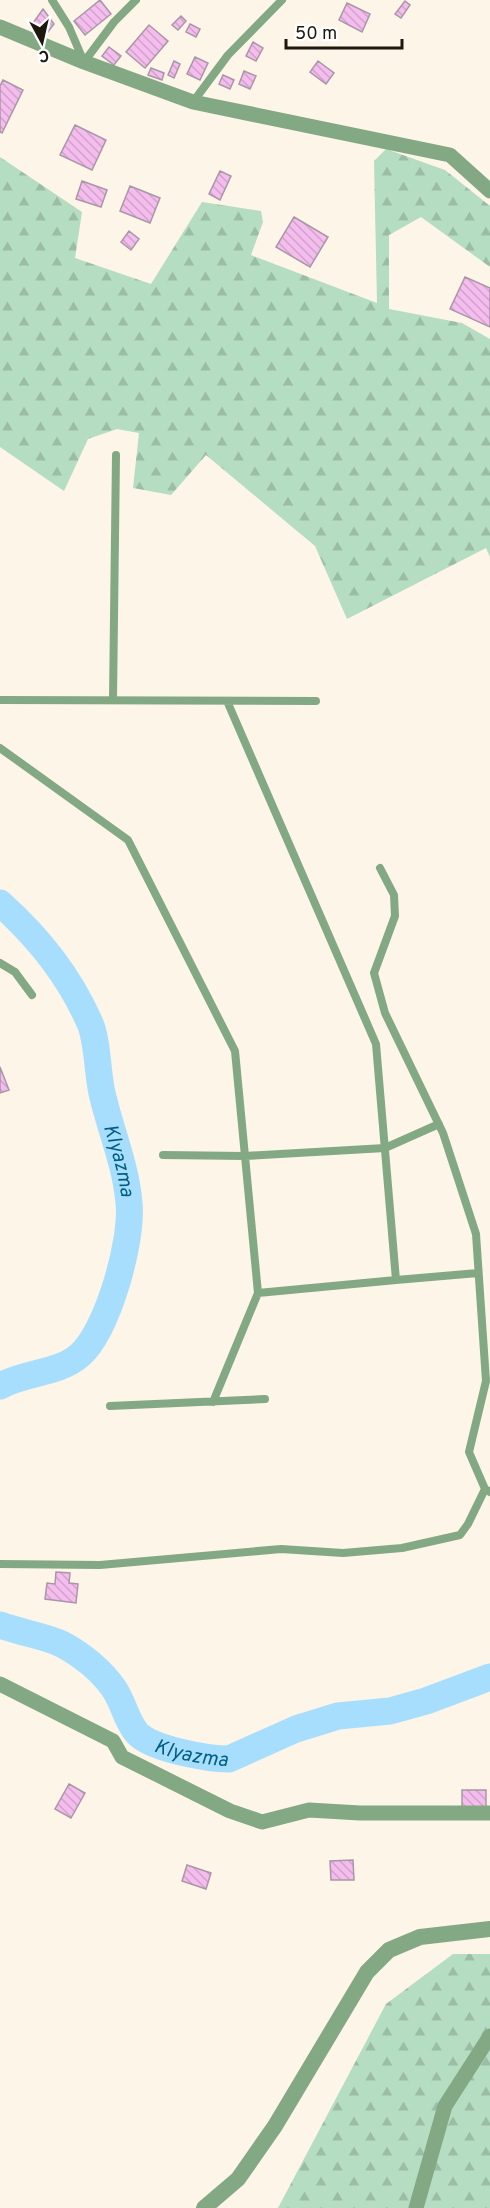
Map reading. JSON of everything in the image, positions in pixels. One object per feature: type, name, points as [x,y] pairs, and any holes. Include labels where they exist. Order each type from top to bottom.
[{"type":"street","points":[[0,27],[84,63],[193,102],[450,155],[490,191]]},
{"type":"street","points":[[0,1684],[113,1741],[122,1757],[230,1811],[262,1822],[309,1810],[360,1813],[490,1813]]},
{"type":"street","points":[[204,2208],[238,2179],[275,2126],[367,1972],[389,1950],[420,1937],[490,1929]]},
{"type":"street","points":[[416,2208],[445,2106],[490,2036]]},
{"type":"lane","points":[[52,0],[69,27],[84,63]]},
{"type":"lane","points":[[84,63],[114,22],[136,0]]},
{"type":"lane","points":[[193,102],[228,55],[282,0]]},
{"type":"lane","points":[[113,700],[116,456]]},
{"type":"lane","points":[[0,700],[316,701]]},
{"type":"lane","points":[[227,701],[376,1044],[396,1280]]},
{"type":"lane","points":[[0,748],[128,840],[235,1051],[258,1293],[213,1402]]},
{"type":"lane","points":[[0,1564],[100,1565],[281,1549],[343,1553],[402,1548],[460,1535],[487,1490],[470,1452],[486,1381],[476,1234],[439,1124],[385,1013],[374,973],[395,916],[394,896],[380,868]]},
{"type":"lane","points":[[0,963],[15,972],[32,995]]},
{"type":"lane","points":[[163,1155],[245,1156],[385,1148],[439,1124]]},
{"type":"lane","points":[[258,1293],[478,1273]]},
{"type":"lane","points":[[110,1406],[265,1399]]},
{"type":"green space","points":[[386,149],[445,170],[490,206],[490,267],[421,217],[389,235],[389,309],[462,323],[490,339],[490,557],[486,548],[347,619],[315,546],[206,455],[171,495],[133,488],[139,433],[117,429],[88,439],[64,491],[0,447],[0,157],[82,212],[75,258],[151,284],[202,202],[261,211],[263,222],[251,255],[377,303],[374,161]]},
{"type":"green space","points":[[453,1954],[490,1954],[490,2208],[278,2208],[386,2004]]},
{"type":"building","points":[[100,0],[111,14],[85,35],[74,21]]},
{"type":"building","points":[[405,1],[410,5],[401,18],[395,14]]},
{"type":"building","points":[[347,3],[370,14],[362,32],[339,20]]},
{"type":"building","points":[[43,9],[54,24],[47,33],[31,26]]},
{"type":"building","points":[[181,16],[186,21],[178,30],[172,25]]},
{"type":"building","points":[[190,24],[200,29],[196,37],[186,32]]},
{"type":"building","points":[[149,25],[168,41],[145,68],[126,52]]},
{"type":"building","points":[[253,42],[263,48],[256,61],[246,56]]},
{"type":"building","points":[[109,47],[121,56],[114,65],[102,56]]},
{"type":"building","points":[[195,57],[208,63],[200,80],[187,74]]},
{"type":"building","points":[[174,61],[180,64],[174,78],[168,75]]},
{"type":"building","points":[[318,61],[334,73],[326,84],[310,72]]},
{"type":"building","points":[[151,68],[164,73],[162,80],[148,75]]},
{"type":"building","points":[[244,71],[256,76],[250,89],[239,84]]},
{"type":"building","points":[[223,75],[234,80],[230,89],[219,84]]},
{"type":"building","points":[[3,80],[23,90],[2,133],[0,132],[0,86]]},
{"type":"building","points":[[75,125],[106,140],[92,170],[60,155]]},
{"type":"building","points":[[220,171],[231,176],[220,200],[209,194]]},
{"type":"building","points":[[82,181],[107,190],[101,207],[76,199]]},
{"type":"building","points":[[130,186],[160,198],[150,223],[120,211]]},
{"type":"building","points":[[294,217],[328,237],[310,267],[276,247]]},
{"type":"building","points":[[129,231],[139,239],[131,250],[121,242]]},
{"type":"building","points":[[465,277],[490,288],[490,327],[450,309]]},
{"type":"building","points":[[0,1067],[9,1090],[0,1093]]},
{"type":"building","points":[[56,1572],[70,1573],[69,1583],[78,1584],[76,1603],[45,1599],[47,1583],[55,1584]]},
{"type":"building","points":[[69,1784],[85,1793],[71,1818],[55,1809]]},
{"type":"building","points":[[462,1790],[486,1790],[486,1808],[462,1808]]},
{"type":"building","points":[[353,1860],[354,1880],[331,1880],[330,1861]]},
{"type":"building","points":[[187,1865],[211,1873],[206,1889],[182,1881]]},
{"type":"waterway","name":"Klyazma","points":[[0,903],[27,929],[51,958],[72,988],[89,1021],[94,1037],[102,1093],[125,1175],[129,1203],[123,1261],[109,1306],[90,1343],[80,1355],[62,1366],[9,1381],[0,1386]]},
{"type":"waterway","name":"Klyazma","points":[[0,1625],[57,1642],[90,1663],[112,1687],[134,1729],[144,1739],[180,1752],[220,1759],[229,1759],[296,1729],[338,1716],[390,1711],[426,1701],[490,1677]]}]
